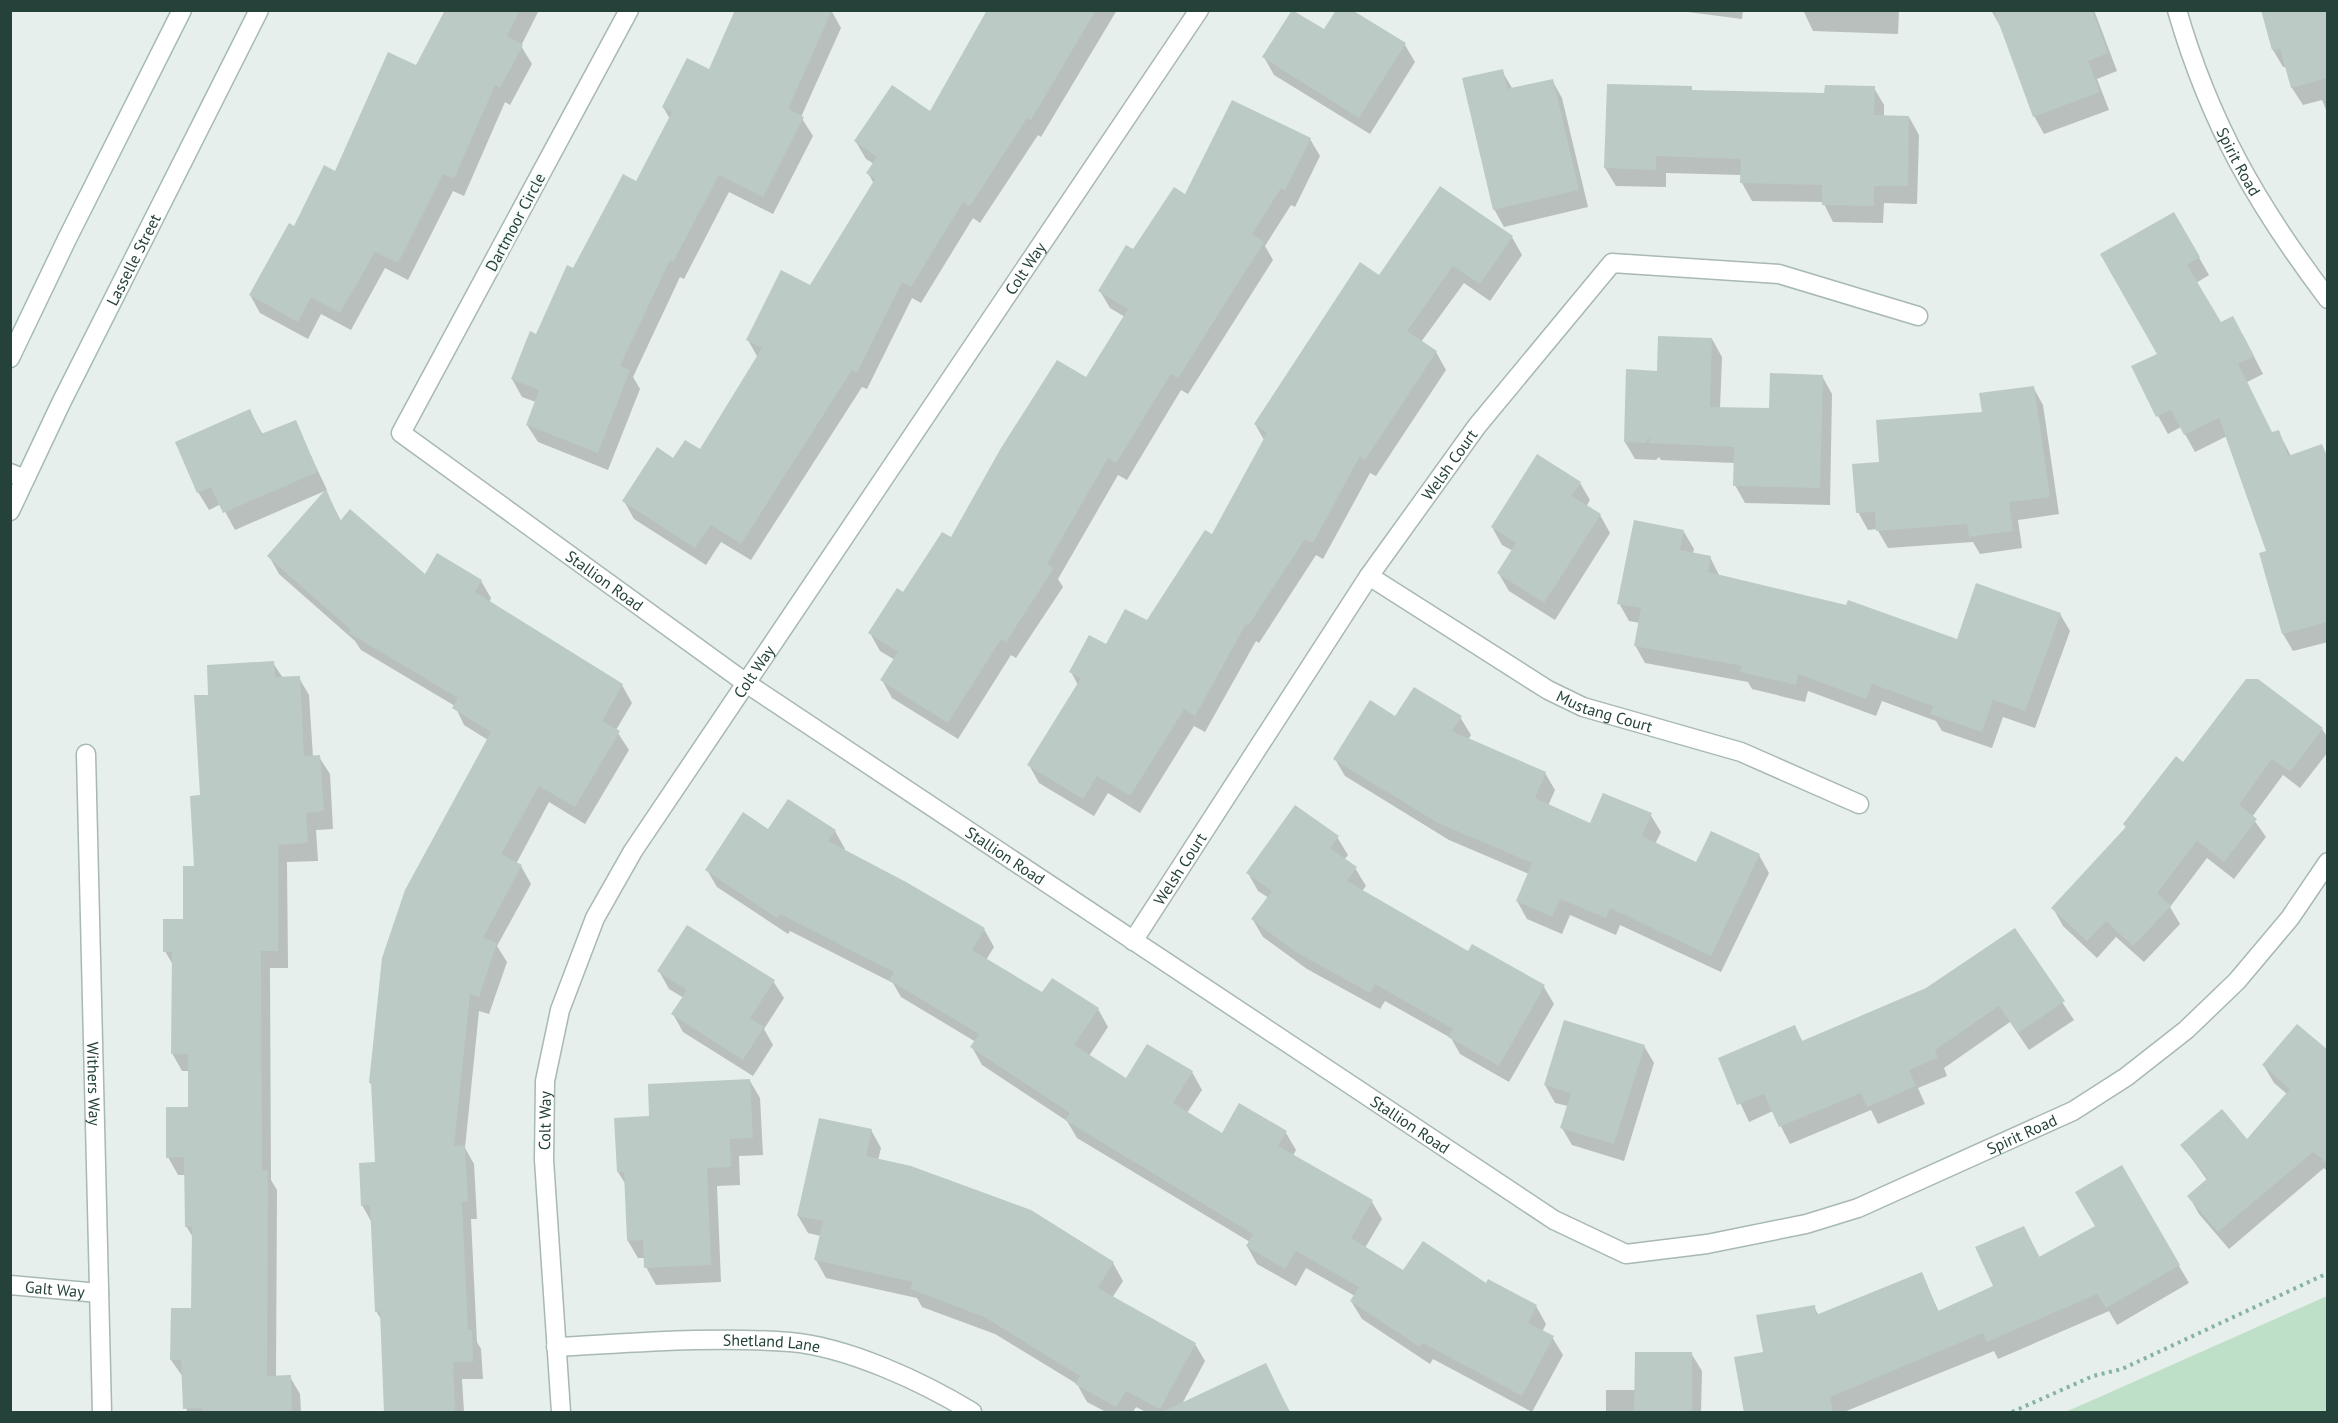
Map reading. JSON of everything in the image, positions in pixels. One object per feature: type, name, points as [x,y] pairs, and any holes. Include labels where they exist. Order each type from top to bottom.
[{"type":"street","points":[[10,358],[182,10]]},
{"type":"street","name":"Lasselle Street","points":[[10,511],[18,476],[259,10]]},
{"type":"street","name":"Dartmoor Circle","points":[[401,433],[629,10]]},
{"type":"street","name":"Colt Way","points":[[561,1413],[544,1160],[545,1080],[560,1010],[595,918],[633,851],[1199,10]]},
{"type":"street","name":"Spirit Road","points":[[2177,10],[2208,103],[2236,162],[2285,243],[2328,299]]},
{"type":"street","name":"Welsh Court","points":[[1133,941],[1369,576],[1477,426],[1612,263],[1779,274],[1918,316]]},
{"type":"street","name":"Stallion Road","points":[[401,433],[746,683],[1554,1220],[1626,1254]]},
{"type":"street","name":"Mustang Court","points":[[1369,576],[1548,690],[1583,707],[1741,752],[1859,804]]},
{"type":"street","name":"Withers Way","points":[[86,754],[102,1413]]},
{"type":"street","name":"Spirit Road","points":[[1626,1254],[1707,1244],[1806,1224],[1858,1208],[2073,1111],[2126,1077],[2169,1043],[2237,981],[2290,918],[2328,862]]},
{"type":"street","name":"Galt Way","points":[[10,1285],[99,1293]]},
{"type":"street","name":"Shetland Lane","points":[[556,1347],[671,1341],[791,1342],[859,1358],[947,1397],[972,1413]]},
{"type":"path","points":[[2012,1413],[2093,1376],[2122,1369],[2328,1273]]},
{"type":"green space","points":[[2327,1296],[2327,1412],[2065,1412],[2095,1399]]},
{"type":"building","points":[[445,10],[520,10],[507,36],[523,45],[500,88],[495,85],[454,179],[443,174],[398,263],[375,252],[340,313],[311,297],[298,322],[249,295],[289,223],[294,226],[324,165],[335,171],[388,52],[416,65]]},
{"type":"building","points":[[735,10],[832,10],[788,109],[804,117],[763,197],[719,175],[673,262],[670,260],[620,366],[630,370],[598,453],[526,425],[539,390],[511,379],[530,331],[536,334],[567,265],[573,268],[623,174],[636,181],[672,112],[662,107],[687,58],[709,69]]},
{"type":"building","points":[[987,10],[1096,10],[1031,120],[1027,118],[970,206],[963,202],[911,287],[902,282],[857,373],[852,370],[741,544],[711,525],[695,548],[622,501],[657,447],[673,458],[685,440],[700,449],[762,348],[746,340],[781,270],[810,285],[875,179],[866,173],[877,157],[854,141],[892,85],[930,111]]},
{"type":"building","points":[[1292,10],[1324,29],[1336,10],[1352,10],[1406,43],[1359,118],[1262,57]]},
{"type":"building","points":[[1994,10],[2092,10],[2108,53],[2088,61],[2100,92],[2033,117]]},
{"type":"building","points":[[2261,10],[2328,10],[2328,78],[2291,88],[2280,49],[2272,50]]},
{"type":"building","points":[[1503,69],[1507,89],[1553,79],[1579,190],[1493,210],[1462,78]]},
{"type":"building","points":[[1607,84],[1692,86],[1692,90],[1824,93],[1825,85],[1875,86],[1874,115],[1909,116],[1908,186],[1874,186],[1874,206],[1822,205],[1822,185],[1740,183],[1741,159],[1656,156],[1656,170],[1604,168]]},
{"type":"building","points":[[1232,100],[1311,138],[1285,190],[1281,188],[1252,234],[1264,242],[1178,378],[1171,374],[1116,463],[1108,458],[1047,564],[1054,568],[1006,642],[1001,639],[948,723],[880,680],[898,652],[868,633],[897,588],[903,592],[942,532],[951,537],[1001,448],[1057,360],[1086,377],[1128,309],[1098,291],[1126,245],[1133,249],[1174,187],[1185,194]]},
{"type":"building","points":[[1440,186],[1513,236],[1480,284],[1453,266],[1407,331],[1437,351],[1365,460],[1360,456],[1313,543],[1305,539],[1248,626],[1246,624],[1195,716],[1184,709],[1130,796],[1097,776],[1083,799],[1027,765],[1081,678],[1069,672],[1089,635],[1106,644],[1125,609],[1147,620],[1205,530],[1212,534],[1267,433],[1254,424],[1360,262],[1379,275]]},
{"type":"building","points":[[2174,212],[2200,257],[2187,265],[2221,322],[2233,316],[2254,356],[2238,364],[2272,432],[2279,430],[2288,456],[2322,444],[2328,459],[2328,622],[2282,634],[2259,553],[2266,551],[2219,418],[2184,435],[2171,410],[2156,417],[2131,366],[2157,354],[2100,254]]},
{"type":"building","points":[[1658,336],[1712,338],[1710,407],[1769,408],[1770,373],[1823,375],[1820,488],[1733,486],[1734,447],[1649,443],[1650,437],[1646,443],[1624,442],[1626,369],[1657,371]]},
{"type":"building","points":[[2034,386],[2050,497],[2009,502],[2013,531],[1969,537],[1967,524],[1876,531],[1875,512],[1856,513],[1852,464],[1879,462],[1876,420],[1982,412],[1979,393]]},
{"type":"building","points":[[250,409],[261,434],[296,420],[318,472],[223,513],[211,487],[197,493],[175,442]]},
{"type":"building","points":[[1537,454],[1581,482],[1572,496],[1601,514],[1544,603],[1497,573],[1516,543],[1491,527]]},
{"type":"building","points":[[326,489],[340,521],[350,509],[425,574],[437,553],[482,580],[475,592],[623,684],[602,721],[620,731],[575,807],[539,786],[501,854],[522,865],[483,938],[497,943],[479,997],[470,994],[454,1146],[465,1145],[468,1201],[462,1202],[468,1330],[472,1330],[473,1362],[453,1362],[455,1413],[384,1413],[380,1311],[375,1312],[370,1205],[361,1206],[359,1163],[375,1162],[371,1083],[369,1083],[382,958],[405,890],[491,732],[452,708],[458,698],[349,633],[351,630],[267,556]]},
{"type":"building","points":[[1634,520],[1684,530],[1680,550],[1711,556],[1708,572],[1846,605],[1848,600],[1957,639],[1976,583],[2061,613],[2025,711],[1993,700],[1982,732],[1930,714],[1933,706],[1872,684],[1866,699],[1798,674],[1796,685],[1740,672],[1742,666],[1634,646],[1641,608],[1617,604]]},
{"type":"building","points":[[274,661],[275,677],[300,676],[304,756],[320,755],[324,811],[306,813],[308,843],[278,845],[278,951],[261,951],[262,1171],[268,1171],[267,1376],[291,1375],[292,1413],[202,1413],[202,1408],[183,1409],[181,1360],[170,1360],[171,1308],[191,1308],[192,1226],[185,1227],[184,1157],[166,1158],[166,1107],[188,1107],[188,1054],[171,1054],[172,952],[163,952],[163,919],[183,919],[183,866],[194,866],[190,796],[200,795],[194,695],[208,695],[207,665]]},
{"type":"building","points":[[2246,679],[2258,679],[2323,728],[2290,772],[2272,759],[2239,805],[2257,819],[2224,862],[2197,841],[2157,893],[2171,906],[2133,946],[2106,921],[2087,941],[2051,908],[2126,827],[2123,824],[2176,756],[2183,762]]},
{"type":"building","points":[[1414,687],[1462,716],[1452,731],[1546,772],[1535,798],[1590,823],[1603,793],[1652,813],[1642,836],[1696,862],[1711,831],[1760,854],[1711,956],[1610,908],[1606,918],[1560,899],[1552,917],[1516,901],[1532,863],[1438,823],[1333,759],[1370,700],[1395,716]]},
{"type":"building","points":[[788,799],[836,830],[828,841],[906,882],[985,928],[972,950],[1042,992],[1052,978],[1099,1008],[1074,1045],[1126,1078],[1147,1044],[1193,1071],[1173,1103],[1222,1133],[1239,1103],[1287,1131],[1278,1146],[1373,1200],[1351,1238],[1403,1270],[1423,1241],[1486,1283],[1488,1279],[1537,1305],[1528,1323],[1554,1336],[1522,1396],[1423,1343],[1420,1347],[1350,1301],[1359,1287],[1296,1251],[1285,1269],[1246,1246],[1253,1234],[1065,1120],[1070,1113],[970,1047],[979,1034],[889,980],[894,972],[780,914],[777,918],[705,870],[743,812],[768,829]]},
{"type":"building","points":[[1295,805],[1339,836],[1330,848],[1357,867],[1347,881],[1468,951],[1472,944],[1545,985],[1499,1066],[1448,1037],[1453,1029],[1375,984],[1370,993],[1296,952],[1251,919],[1272,891],[1246,873]]},
{"type":"building","points":[[687,925],[775,980],[750,1018],[764,1027],[743,1060],[671,1014],[687,990],[657,971]]},
{"type":"building","points":[[2015,928],[2065,1001],[2018,1033],[1999,1006],[1935,1050],[1938,1058],[1909,1070],[1916,1086],[1867,1107],[1861,1093],[1779,1127],[1764,1094],[1737,1105],[1718,1058],[1795,1025],[1802,1041],[1926,988]]},
{"type":"building","points":[[1564,1020],[1645,1045],[1614,1144],[1560,1128],[1571,1093],[1544,1085]]},
{"type":"building","points":[[2297,1024],[2328,1050],[2328,1164],[2313,1152],[2218,1232],[2187,1196],[2208,1178],[2180,1145],[2222,1109],[2247,1139],[2290,1089],[2262,1065]]},
{"type":"building","points":[[750,1079],[753,1138],[730,1139],[731,1167],[707,1168],[711,1265],[644,1268],[643,1240],[627,1241],[624,1172],[617,1172],[614,1118],[649,1116],[648,1084]]},
{"type":"building","points":[[819,1118],[872,1129],[866,1156],[911,1166],[1031,1210],[1114,1262],[1098,1288],[1196,1343],[1160,1409],[1126,1391],[1116,1407],[1075,1384],[1080,1376],[984,1317],[910,1289],[913,1282],[814,1260],[823,1221],[797,1216]]},
{"type":"building","points":[[2122,1165],[2180,1265],[2106,1308],[2097,1294],[1987,1342],[1983,1333],[1830,1397],[1833,1413],[1744,1413],[1734,1357],[1763,1352],[1756,1315],[1815,1305],[1816,1315],[1922,1272],[1938,1311],[1993,1286],[1975,1247],[2024,1226],[2039,1257],[2095,1226],[2075,1192]]},
{"type":"building","points":[[1635,1352],[1692,1352],[1692,1413],[1634,1413]]},
{"type":"building","points":[[1266,1363],[1290,1413],[1160,1413]]}]
